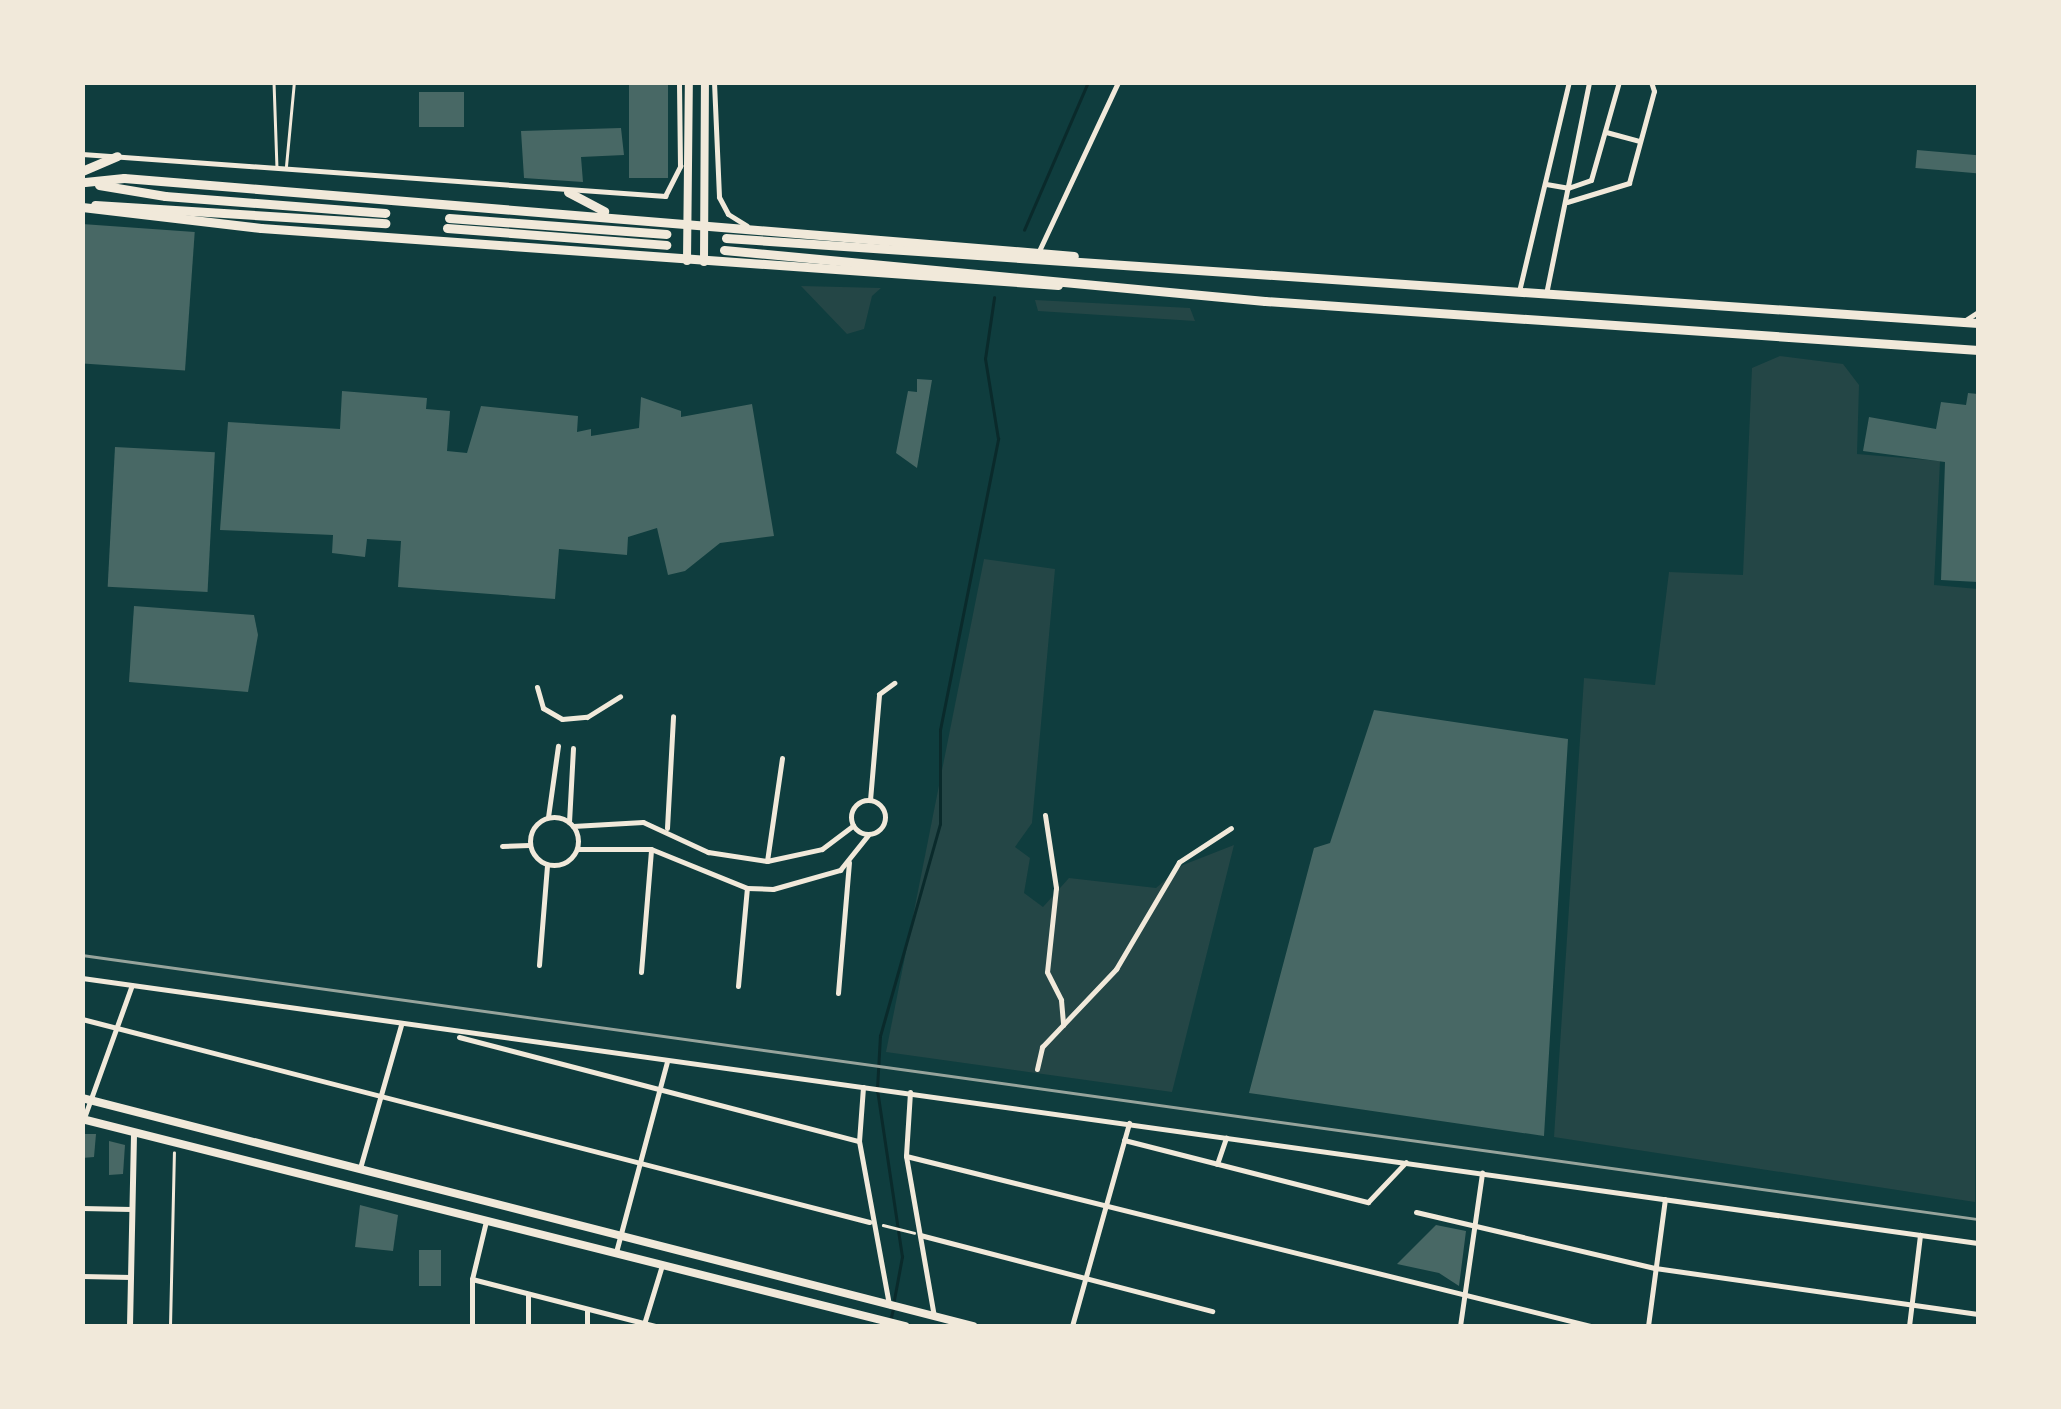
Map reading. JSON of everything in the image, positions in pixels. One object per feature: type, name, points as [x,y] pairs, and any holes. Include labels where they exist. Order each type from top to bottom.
[{"type":"main road","points":[[687,261],[689,82]]},
{"type":"main road","points":[[704,262],[705,82]]},
{"type":"main road","points":[[707,151],[715,136]]},
{"type":"main road","points":[[82,170],[117,156]]},
{"type":"main road","points":[[84,182],[124,178],[611,215],[1038,255]]},
{"type":"main road","points":[[82,206],[385,218],[164,196],[84,182]]},
{"type":"main road","points":[[568,192],[611,215]]},
{"type":"main road","points":[[82,206],[132,221],[1978,350]]},
{"type":"main road","points":[[448,223],[666,240]]},
{"type":"main road","points":[[726,238],[1520,287],[1978,323]]},
{"type":"main road","points":[[724,250],[942,266],[1091,286]]},
{"type":"main road","points":[[88,1099],[973,1326]]},
{"type":"main road","points":[[83,1119],[905,1326]]},
{"type":"street","points":[[82,154],[665,196],[680,166],[678,82]]},
{"type":"street","points":[[714,82],[719,196],[728,214],[750,227]]},
{"type":"street","points":[[1038,255],[1118,82]]},
{"type":"street","points":[[1520,287],[1570,82]]},
{"type":"street","points":[[1547,289],[1588,82]]},
{"type":"street","points":[[1546,184],[1568,188],[1591,180],[1619,82]]},
{"type":"street","points":[[1566,202],[1628,183],[1654,91],[1651,82]]},
{"type":"street","points":[[1606,132],[1640,141]]},
{"type":"street","points":[[1964,322],[1978,312]]},
{"type":"street","points":[[870,800],[879,694],[894,683]]},
{"type":"street","points":[[537,687],[538,697],[562,721],[575,722],[620,696]]},
{"type":"street","points":[[667,828],[673,716]]},
{"type":"street","points":[[530,846],[534,828],[548,818],[558,746]]},
{"type":"street","points":[[573,748],[571,824],[578,849]]},
{"type":"street","points":[[767,862],[774,777],[782,758]]},
{"type":"street","points":[[547,865],[562,865],[578,849],[651,849],[703,865],[747,888],[804,885],[849,862],[868,835],[885,821],[880,805],[870,800],[855,805],[853,826],[822,848],[767,862],[708,852],[667,828],[614,821],[571,824],[548,818]]},
{"type":"street","points":[[1045,815],[1056,888],[1047,972],[1061,1000],[1063,1027]]},
{"type":"street","points":[[853,826],[868,835]]},
{"type":"street","points":[[1036,1069],[1042,1047],[1116,969],[1179,862],[1231,828]]},
{"type":"street","points":[[502,846],[530,846],[547,865],[539,966]]},
{"type":"street","points":[[641,972],[651,849]]},
{"type":"street","points":[[703,865],[708,852]]},
{"type":"street","points":[[838,994],[849,862]]},
{"type":"street","points":[[738,986],[747,888]]},
{"type":"street","points":[[82,978],[401,1026],[892,1089],[1978,1243]]},
{"type":"street","points":[[83,1119],[132,985]]},
{"type":"street","points":[[82,1019],[873,1223]]},
{"type":"street","points":[[360,1168],[401,1026]]},
{"type":"street","points":[[437,1031],[859,1141]]},
{"type":"street","points":[[616,1253],[668,1062]]},
{"type":"street","points":[[863,1087],[859,1141],[891,1305]]},
{"type":"street","points":[[910,1092],[906,1156],[934,1316]]},
{"type":"street","points":[[1072,1326],[1129,1123]]},
{"type":"street","points":[[130,1326],[134,1132]]},
{"type":"street","points":[[1217,1164],[1226,1137]]},
{"type":"street","points":[[1124,1140],[1368,1202],[1406,1162]]},
{"type":"street","points":[[906,1156],[1591,1326]]},
{"type":"street","points":[[1460,1326],[1482,1173]]},
{"type":"street","points":[[1648,1326],[1665,1199]]},
{"type":"street","points":[[82,1208],[131,1209]]},
{"type":"street","points":[[1416,1212],[1655,1268],[1978,1314]]},
{"type":"street","points":[[472,1326],[472,1278],[486,1219]]},
{"type":"street","points":[[920,1234],[1212,1310]]},
{"type":"street","points":[[1909,1326],[1920,1235]]},
{"type":"street","points":[[644,1325],[662,1265]]},
{"type":"street","points":[[82,1276],[131,1278]]},
{"type":"street","points":[[472,1278],[655,1326]]},
{"type":"street","points":[[528,1294],[528,1326]]},
{"type":"street","points":[[587,1310],[587,1326]]},
{"type":"lane","points":[[274,82],[276,167]]},
{"type":"lane","points":[[286,168],[294,82]]},
{"type":"path","points":[[170,1326],[174,1142]]},
{"type":"path","points":[[873,1223],[906,1231]]},
{"type":"shaded area","points":[[801,286],[881,288],[872,296],[864,329],[847,334]]},
{"type":"shaded area","points":[[1035,300],[1190,308],[1195,321],[1038,311]]},
{"type":"shaded area","points":[[1780,356],[1843,364],[1859,385],[1857,454],[1940,461],[1934,585],[1978,589],[1975,1202],[1554,1137],[1584,678],[1655,685],[1669,572],[1743,575],[1752,368]]},
{"type":"shaded area","points":[[984,559],[1055,569],[1032,823],[1015,847],[1030,858],[1024,893],[1043,907],[1069,878],[1156,888],[1183,865],[1234,845],[1172,1092],[886,1052]]},
{"type":"building","points":[[629,82],[668,82],[668,178],[629,178]]},
{"type":"building","points":[[419,92],[464,92],[464,127],[419,127]]},
{"type":"building","points":[[621,128],[624,155],[581,157],[583,182],[524,178],[521,131]]},
{"type":"building","points":[[1917,150],[1978,155],[1976,173],[1915,168]]},
{"type":"building","points":[[82,224],[195,232],[185,371],[82,363]]},
{"type":"building","points":[[917,379],[932,380],[917,468],[896,453],[908,391],[917,392]]},
{"type":"building","points":[[342,391],[427,398],[426,409],[450,411],[447,451],[467,453],[481,406],[578,416],[577,432],[591,429],[591,436],[639,428],[641,397],[681,411],[681,417],[752,404],[774,536],[720,543],[685,571],[668,575],[657,528],[628,537],[627,555],[559,549],[555,599],[398,587],[401,541],[367,539],[365,557],[332,553],[333,535],[220,530],[228,422],[340,429]]},
{"type":"building","points":[[1968,393],[1978,394],[1978,582],[1941,580],[1945,462],[1863,451],[1869,417],[1936,429],[1941,402],[1966,405]]},
{"type":"building","points":[[115,447],[215,452],[208,592],[108,587]]},
{"type":"building","points":[[134,606],[254,615],[258,635],[248,692],[129,682]]},
{"type":"building","points":[[1374,710],[1568,739],[1544,1136],[1249,1093],[1314,848],[1330,843]]},
{"type":"building","points":[[82,1134],[96,1134],[94,1157],[82,1158]]},
{"type":"building","points":[[109,1141],[125,1145],[123,1174],[109,1175]]},
{"type":"building","points":[[360,1205],[398,1215],[393,1251],[355,1247]]},
{"type":"building","points":[[1436,1225],[1466,1231],[1459,1286],[1439,1273],[1397,1264]]},
{"type":"building","points":[[419,1250],[441,1250],[441,1286],[419,1286]]},
{"type":"waterway","points":[[1024,230],[1088,82]]},
{"type":"waterway","points":[[894,1300],[902,1257],[877,1089],[880,1036],[940,824],[940,730],[998,439],[985,359],[994,298]]},
{"type":"waterway","points":[[889,1326],[893,1308]]},
{"type":"railway","points":[[82,955],[1978,1219]]}]
